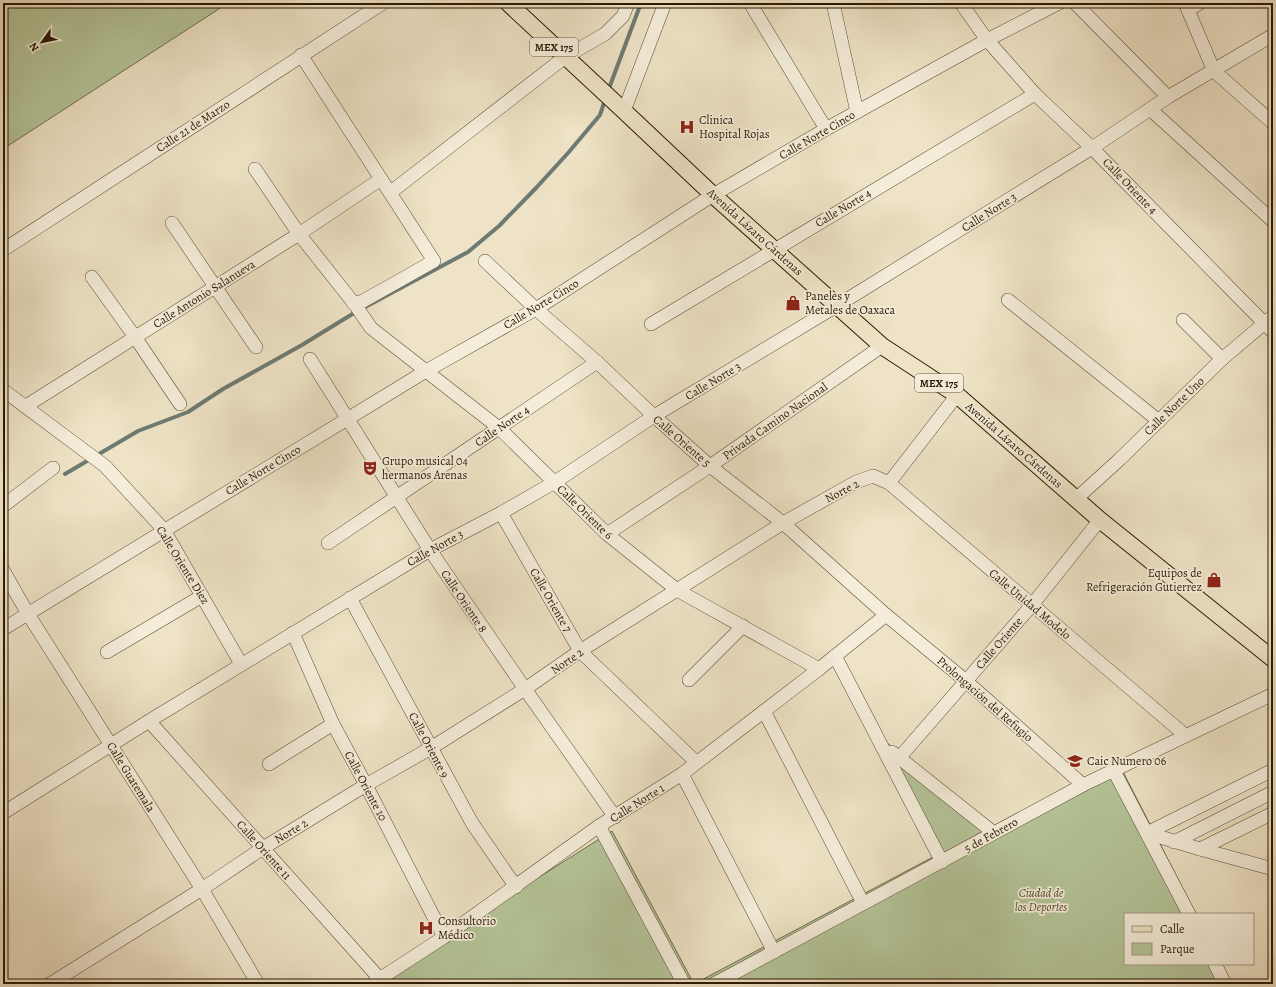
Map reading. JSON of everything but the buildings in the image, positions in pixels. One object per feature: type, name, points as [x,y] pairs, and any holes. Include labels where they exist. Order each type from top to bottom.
[{"type":"main road","name":"Avenida Lázaro Cárdenas","points":[[508,3],[713,195],[838,305],[882,346],[957,395],[1100,520],[1273,659]]},
{"type":"street","name":"Calle 21 de Marzo","points":[[3,250],[383,3]]},
{"type":"street","points":[[391,192],[565,57],[605,34],[623,16],[628,3]]},
{"type":"street","points":[[624,111],[665,3]]},
{"type":"street","points":[[750,3],[826,129]]},
{"type":"street","points":[[833,3],[857,112]]},
{"type":"street","name":"Calle Oriente 4","points":[[961,3],[987,40],[1035,94],[1092,148],[1270,324]]},
{"type":"street","name":"Calle Norte Cinco","points":[[3,629],[426,371],[536,309],[713,195],[826,129],[987,40],[1059,3]]},
{"type":"street","points":[[1075,3],[1168,97]]},
{"type":"street","points":[[1200,3],[1187,7],[1214,71],[1273,123]]},
{"type":"street","name":"Calle Norte 3","points":[[3,813],[241,664],[430,550],[501,513],[555,482],[654,416],[838,305],[1092,148],[1168,97],[1273,35]]},
{"type":"street","points":[[301,55],[381,179],[391,192],[434,261],[354,305]]},
{"type":"street","name":"Calle Norte 4","points":[[651,324],[1035,94]]},
{"type":"street","points":[[1150,109],[1273,221]]},
{"type":"street","name":"Calle Oriente 6","points":[[255,169],[299,234],[368,324],[499,428],[607,534],[677,590],[819,669]]},
{"type":"street","name":"Calle Antonio Salanueva","points":[[26,406],[299,234],[381,179]]},
{"type":"street","points":[[172,223],[256,347]]},
{"type":"street","name":"Calle Oriente 5","points":[[485,261],[710,466],[783,524],[886,615]]},
{"type":"street","points":[[92,277],[180,404]]},
{"type":"street","points":[[1008,300],[1159,421]]},
{"type":"street","points":[[1183,320],[1222,359]]},
{"type":"street","name":"Calle Norte Uno","points":[[1076,499],[1222,359],[1270,324]]},
{"type":"street","name":"Privada Camino Nacional","points":[[607,534],[710,466],[882,346]]},
{"type":"street","name":"Calle Oriente 8","points":[[310,359],[430,550],[615,817]]},
{"type":"street","name":"Calle Norte 4","points":[[328,543],[597,362]]},
{"type":"street","name":"Calle Oriente Diez","points":[[3,390],[104,466],[164,530],[241,664]]},
{"type":"street","points":[[889,483],[957,395]]},
{"type":"street","points":[[3,506],[54,468]]},
{"type":"street","name":"Calle Unidad Modelo","points":[[873,476],[889,483],[1185,735]]},
{"type":"street","name":"Norte 2","points":[[50,984],[202,889],[263,848],[366,785],[431,748],[525,689],[580,651],[783,524],[856,482],[873,476]]},
{"type":"street","name":"Calle Oriente 7","points":[[501,513],[580,651],[696,762]]},
{"type":"street","name":"Calle Oriente","points":[[900,757],[1032,605],[1095,526]]},
{"type":"street","name":"Calle Guatemala","points":[[3,570],[28,614],[202,889],[258,984]]},
{"type":"street","points":[[107,652],[202,596]]},
{"type":"street","name":"Calle Oriente 9","points":[[350,598],[472,823],[516,887]]},
{"type":"street","name":"Calle Norte 1","points":[[376,981],[444,937],[516,887],[599,826],[682,774],[819,669],[886,615]]},
{"type":"street","name":"Prolongación del Refugio","points":[[886,615],[966,682],[1083,785]]},
{"type":"street","points":[[689,680],[743,626]]},
{"type":"street","name":"Calle Oriente 10","points":[[293,633],[333,724],[444,937]]},
{"type":"street","points":[[835,656],[942,862]]},
{"type":"street","name":"5 de Febrero","points":[[714,984],[1083,785],[1273,694]]},
{"type":"street","points":[[764,711],[863,903]]},
{"type":"street","name":"Calle Oriente 11","points":[[149,721],[263,848],[376,981]]},
{"type":"street","points":[[269,764],[333,724]]},
{"type":"street","points":[[882,745],[900,757],[994,833]]},
{"type":"street","points":[[1147,833],[1273,770]]},
{"type":"street","points":[[1114,771],[1188,913]]},
{"type":"street","points":[[682,774],[774,952]]},
{"type":"street","points":[[1174,842],[1273,792]]},
{"type":"street","points":[[1200,849],[1273,813]]},
{"type":"street","points":[[599,826],[684,984]]},
{"type":"street","points":[[1147,833],[1174,842],[1273,869]]},
{"type":"street","points":[[1216,965],[1225,984]]},
{"type":"green space","points":[[3,3],[228,3],[3,149]]},
{"type":"green space","name":"Ciudad de los Deportes","points":[[882,739],[996,828],[1119,764],[1195,913],[1124,913],[1124,965],[1222,965],[1232,984],[694,984],[933,857]]},
{"type":"green space","points":[[612,831],[694,984],[370,984]]},
{"type":"waterway","points":[[608,91],[641,3]]},
{"type":"waterway","points":[[65,474],[138,431],[188,412],[223,389],[302,345],[354,313],[468,252],[499,226],[568,153],[600,115],[605,100]]},
{"type":"place","name":"Clinica Hospital Rojas","points":[[687,127]]},
{"type":"place","name":"Paneles y Metales de Oaxaca","points":[[793,303]]},
{"type":"place","name":"Grupo musical 04 hermanos Arenas","points":[[370,468]]},
{"type":"place","name":"Equipos de Refrigeración Gutierrez","points":[[1214,580]]},
{"type":"place","name":"Caic Numero 06","points":[[1075,761]]},
{"type":"place","name":"Consultorio Médico","points":[[426,928]]}]
